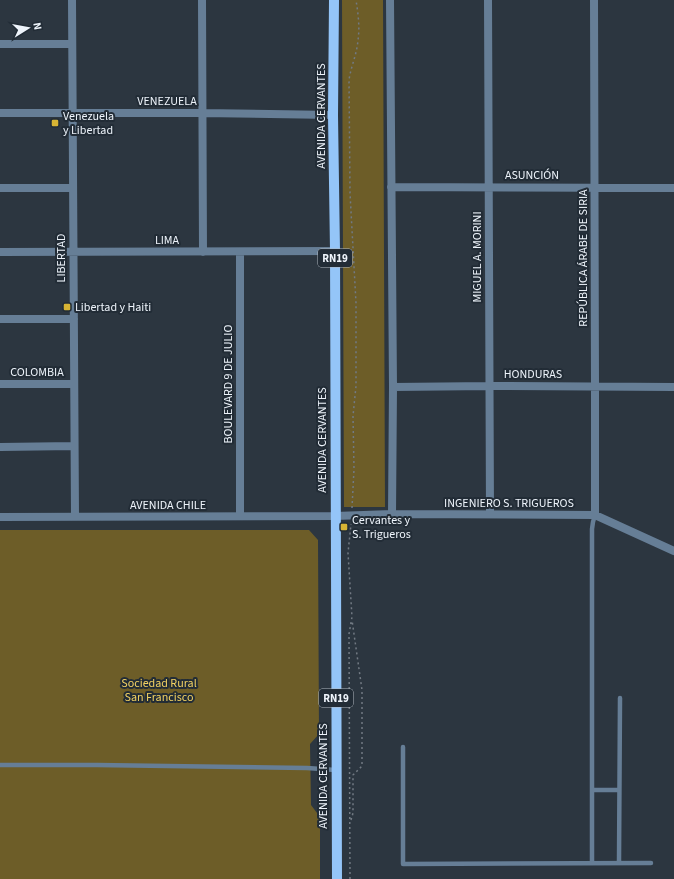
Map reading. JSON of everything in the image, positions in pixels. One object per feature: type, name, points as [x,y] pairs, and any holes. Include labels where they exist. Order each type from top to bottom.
[{"type":"main road","name":"AVENIDA CERVANTES","points":[[334,0],[333,115],[335,251],[337,879]]},
{"type":"street","name":"LIBERTAD","points":[[72,0],[74,517]]},
{"type":"street","points":[[202,0],[203,252]]},
{"type":"street","points":[[390,0],[393,387],[392,514]]},
{"type":"street","name":"MIGUEL A. MORINI","points":[[488,0],[490,514]]},
{"type":"street","name":"REPÚBLICA ÁRABE DE SIRIA","points":[[594,0],[595,515]]},
{"type":"street","points":[[0,44],[72,44]]},
{"type":"street","name":"VENEZUELA","points":[[0,113],[202,113],[333,115]]},
{"type":"street","name":"ASUNCIÓN","points":[[391,187],[674,188]]},
{"type":"street","points":[[0,188],[73,188]]},
{"type":"street","name":"LIMA","points":[[0,252],[335,251]]},
{"type":"street","name":"BOULEVARD 9 DE JULIO","points":[[240,252],[240,516]]},
{"type":"street","points":[[0,319],[74,319]]},
{"type":"street","name":"COLOMBIA","points":[[0,384],[74,384]]},
{"type":"street","name":"HONDURAS","points":[[393,387],[674,387]]},
{"type":"street","points":[[0,447],[74,446]]},
{"type":"street","name":"INGENIERO S. TRIGUEROS","points":[[335,516],[392,514],[595,515],[674,551]]},
{"type":"street","name":"AVENIDA CHILE","points":[[0,517],[335,516]]},
{"type":"lane","points":[[592,863],[592,522],[595,515]]},
{"type":"lane","points":[[619,863],[620,698]]},
{"type":"lane","points":[[403,747],[403,864],[651,863]]},
{"type":"lane","points":[[0,766],[97,765],[307,768],[336,770]]},
{"type":"lane","points":[[592,790],[619,790]]},
{"type":"path","points":[[350,822],[353,813],[353,775],[362,766],[362,690],[352,617],[348,554],[352,516],[354,469],[353,416],[356,386],[356,303],[350,193],[349,80],[358,40],[359,21],[356,0]]},
{"type":"path","points":[[350,879],[348,634],[352,617]]},
{"type":"green space","points":[[342,0],[383,0],[385,507],[344,507]]},
{"type":"green space","name":"Sociedad Rural San Francisco","points":[[0,530],[309,530],[318,540],[319,734],[310,744],[311,805],[320,817],[320,879],[0,879]]},
{"type":"place","name":"Venezuela y Libertad","points":[[55,123]]},
{"type":"place","name":"Libertad y Haiti","points":[[67,307]]},
{"type":"place","name":"Cervantes y S. Trigueros","points":[[344,527]]}]
